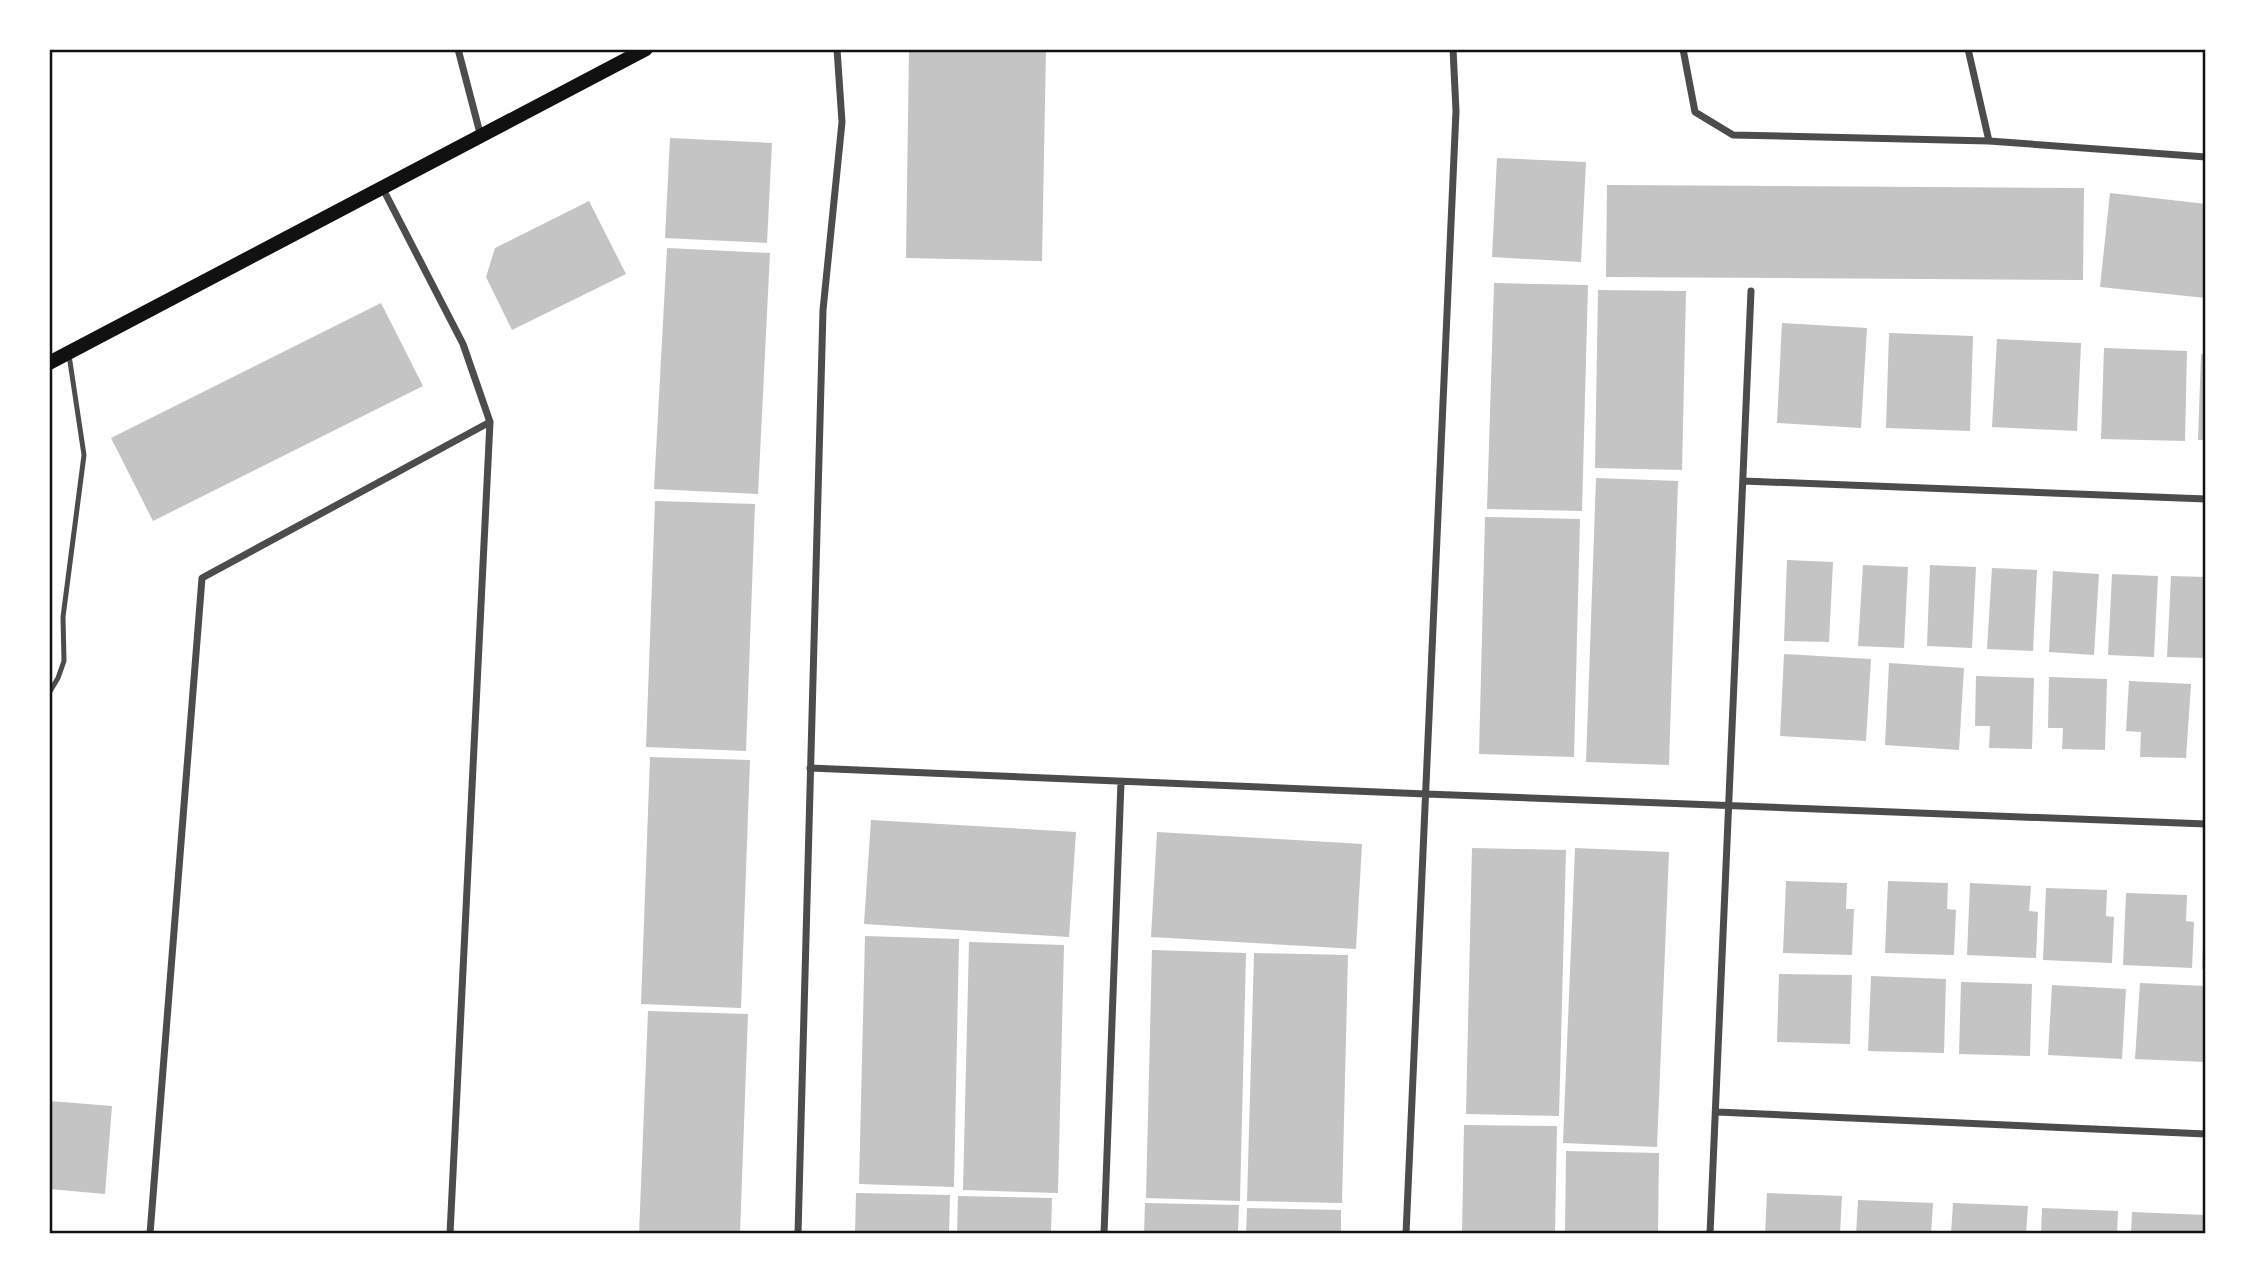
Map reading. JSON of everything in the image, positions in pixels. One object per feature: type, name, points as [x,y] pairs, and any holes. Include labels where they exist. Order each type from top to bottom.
[{"type":"main road","points":[[49,363],[646,49]]},
{"type":"street","points":[[458,49],[481,137]]},
{"type":"street","points":[[798,1234],[823,310],[842,122],[837,49]]},
{"type":"street","points":[[1406,1234],[1456,111],[1453,49]]},
{"type":"street","points":[[1684,49],[1695,112],[1733,135],[1989,142],[2206,157]]},
{"type":"street","points":[[1968,49],[1989,142]]},
{"type":"street","points":[[383,189],[463,344],[490,422],[450,1234]]},
{"type":"street","points":[[1710,1234],[1751,291]]},
{"type":"street","points":[[150,1234],[202,578],[490,422]]},
{"type":"street","points":[[1743,481],[2206,499]]},
{"type":"street","points":[[810,768],[2206,824]]},
{"type":"street","points":[[1104,1234],[1121,782]]},
{"type":"street","points":[[1717,1112],[2206,1134]]},
{"type":"lane","points":[[49,693],[64,661],[63,617],[83,455],[68,352]]},
{"type":"building","points":[[909,49],[1046,49],[1042,261],[906,258]]},
{"type":"building","points":[[670,138],[772,143],[767,243],[665,238]]},
{"type":"building","points":[[1497,158],[1586,162],[1581,262],[1492,257]]},
{"type":"building","points":[[1607,185],[2084,188],[2083,280],[1606,277]]},
{"type":"building","points":[[2110,193],[2206,204],[2206,298],[2100,287]]},
{"type":"building","points":[[589,201],[626,274],[512,330],[486,277],[495,248]]},
{"type":"building","points":[[667,248],[770,253],[758,494],[654,489]]},
{"type":"building","points":[[1494,283],[1588,285],[1582,511],[1487,509]]},
{"type":"building","points":[[1598,290],[1686,291],[1682,470],[1595,468]]},
{"type":"building","points":[[381,303],[423,386],[153,521],[111,438]]},
{"type":"building","points":[[1782,323],[1867,328],[1861,428],[1777,423]]},
{"type":"building","points":[[1889,333],[1973,336],[1970,431],[1886,428]]},
{"type":"building","points":[[1997,339],[2081,343],[2077,431],[1992,427]]},
{"type":"building","points":[[2104,348],[2187,351],[2185,441],[2101,439]]},
{"type":"building","points":[[2201,354],[2206,355],[2206,440],[2198,440]]},
{"type":"building","points":[[1596,478],[1678,481],[1669,765],[1586,762]]},
{"type":"building","points":[[655,501],[755,504],[746,751],[646,747]]},
{"type":"building","points":[[1485,517],[1580,519],[1574,757],[1479,754]]},
{"type":"building","points":[[1787,560],[1833,562],[1829,642],[1784,641]]},
{"type":"building","points":[[1863,565],[1908,567],[1904,648],[1858,646]]},
{"type":"building","points":[[1930,565],[1976,567],[1972,648],[1927,646]]},
{"type":"building","points":[[1992,568],[2037,570],[2033,651],[1987,649]]},
{"type":"building","points":[[2053,571],[2099,574],[2094,655],[2049,652]]},
{"type":"building","points":[[2112,574],[2158,576],[2154,657],[2108,655]]},
{"type":"building","points":[[2171,576],[2206,577],[2206,658],[2167,657]]},
{"type":"building","points":[[1784,654],[1871,659],[1866,741],[1780,736]]},
{"type":"building","points":[[1889,663],[1964,668],[1959,750],[1885,745]]},
{"type":"building","points":[[1976,676],[2034,678],[2032,749],[1989,748],[1990,726],[1975,726]]},
{"type":"building","points":[[2049,677],[2107,679],[2105,750],[2062,749],[2063,728],[2048,728]]},
{"type":"building","points":[[2129,681],[2191,684],[2186,758],[2140,757],[2141,732],[2126,731]]},
{"type":"building","points":[[650,757],[750,760],[741,1008],[641,1004]]},
{"type":"building","points":[[871,820],[1076,832],[1069,937],[864,924]]},
{"type":"building","points":[[1157,832],[1362,844],[1356,949],[1151,937]]},
{"type":"building","points":[[1472,848],[1566,850],[1559,1116],[1466,1114]]},
{"type":"building","points":[[1575,848],[1669,852],[1657,1147],[1563,1143]]},
{"type":"building","points":[[1786,881],[1847,883],[1846,909],[1854,909],[1852,955],[1783,953]]},
{"type":"building","points":[[1888,881],[1948,883],[1947,909],[1956,910],[1954,955],[1885,953]]},
{"type":"building","points":[[1970,883],[2031,886],[2029,911],[2038,912],[2036,958],[1967,955]]},
{"type":"building","points":[[2046,888],[2107,890],[2106,916],[2114,917],[2112,963],[2043,960]]},
{"type":"building","points":[[2126,893],[2187,895],[2186,921],[2194,922],[2192,968],[2123,965]]},
{"type":"building","points":[[2204,922],[2206,969],[2202,969]]},
{"type":"building","points":[[865,936],[959,939],[954,1187],[859,1184]]},
{"type":"building","points":[[969,942],[1064,945],[1058,1193],[963,1190]]},
{"type":"building","points":[[1152,950],[1246,953],[1240,1201],[1146,1198]]},
{"type":"building","points":[[1254,953],[1348,955],[1342,1203],[1247,1201]]},
{"type":"building","points":[[1779,974],[1852,975],[1850,1044],[1777,1042]]},
{"type":"building","points":[[1871,976],[1946,979],[1944,1053],[1868,1051]]},
{"type":"building","points":[[1961,982],[2032,984],[2030,1056],[1959,1054]]},
{"type":"building","points":[[2140,983],[2206,986],[2206,1062],[2135,1059]]},
{"type":"building","points":[[2052,985],[2126,989],[2122,1059],[2048,1055]]},
{"type":"building","points":[[648,1011],[748,1014],[740,1234],[639,1234]]},
{"type":"building","points":[[49,1101],[112,1106],[105,1194],[49,1189]]},
{"type":"building","points":[[1464,1125],[1557,1126],[1555,1234],[1462,1234]]},
{"type":"building","points":[[1566,1151],[1659,1153],[1658,1234],[1565,1234]]},
{"type":"building","points":[[856,1193],[950,1195],[949,1234],[855,1234]]},
{"type":"building","points":[[1767,1193],[1842,1196],[1840,1234],[1765,1234]]},
{"type":"building","points":[[958,1196],[1052,1198],[1051,1234],[957,1234]]},
{"type":"building","points":[[1858,1200],[1933,1203],[1931,1234],[1856,1234]]},
{"type":"building","points":[[1145,1203],[1239,1205],[1238,1234],[1144,1234]]},
{"type":"building","points":[[1953,1203],[2028,1206],[2026,1234],[1951,1234]]},
{"type":"building","points":[[1247,1208],[1341,1210],[1341,1234],[1246,1234]]},
{"type":"building","points":[[2042,1208],[2118,1211],[2117,1234],[2041,1234]]},
{"type":"building","points":[[2132,1212],[2206,1215],[2206,1234],[2131,1234]]}]
